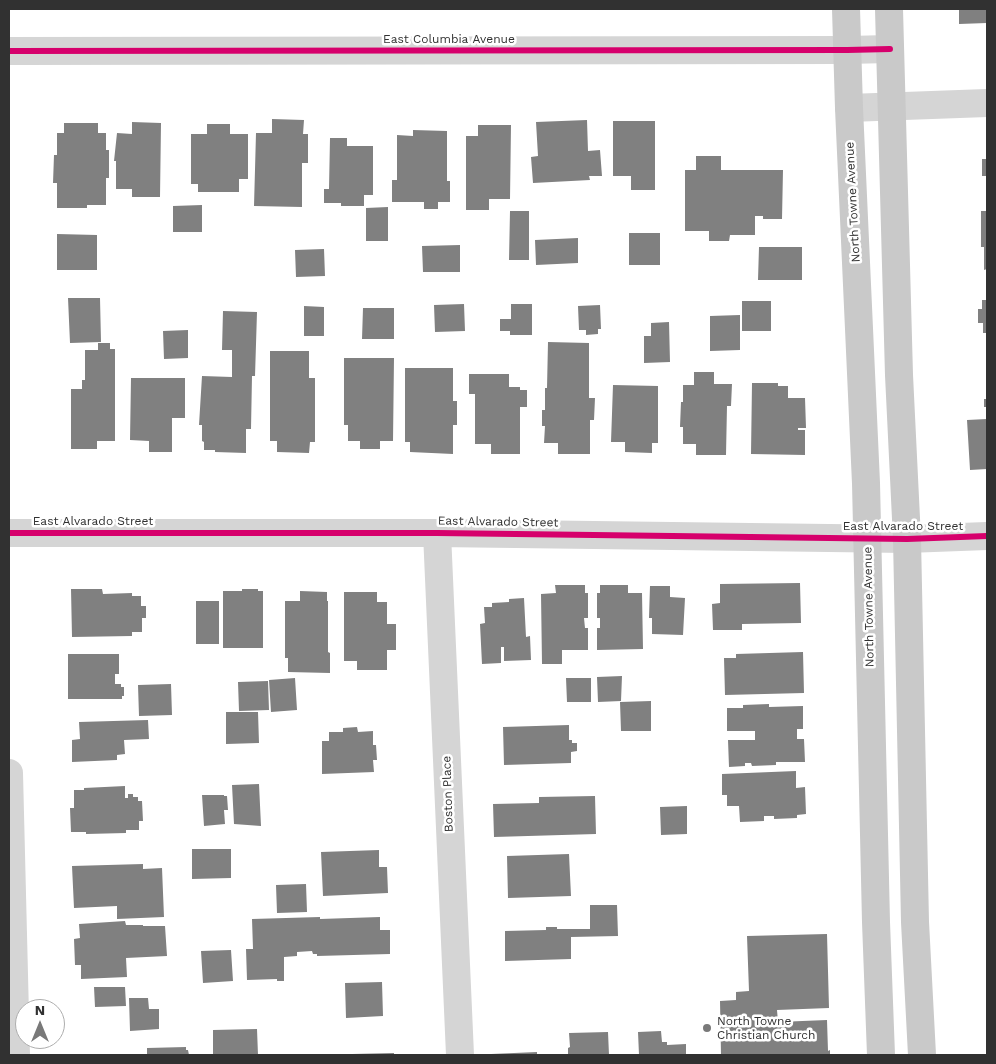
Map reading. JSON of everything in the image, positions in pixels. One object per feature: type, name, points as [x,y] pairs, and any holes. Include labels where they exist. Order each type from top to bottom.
[{"type":"main road","name":"North Towne Avenue","points":[[846,9],[862,372],[881,1055]]},
{"type":"main road","points":[[889,9],[899,375],[907,539],[915,922],[922,1055]]},
{"type":"street","name":"East Columbia Avenue","points":[[9,51],[890,49]]},
{"type":"street","points":[[849,108],[987,103]]},
{"type":"street","name":"East Alvarado Street","points":[[9,532],[437,532],[907,539],[987,536]]},
{"type":"street","name":"Boston Place","points":[[437,532],[460,1055]]},
{"type":"street","points":[[9,773],[16,1055]]},
{"type":"building","points":[[959,9],[987,9],[987,23],[959,24]]},
{"type":"building","points":[[272,119],[304,120],[303,134],[308,134],[308,163],[302,163],[302,207],[254,206],[256,133],[272,133]]},
{"type":"building","points":[[587,120],[588,151],[600,150],[602,176],[589,176],[590,180],[533,183],[531,157],[538,156],[536,122]]},
{"type":"building","points":[[613,121],[655,121],[655,190],[631,190],[631,176],[613,176]]},
{"type":"building","points":[[132,122],[161,123],[160,197],[132,197],[132,189],[116,189],[116,161],[114,161],[117,133],[132,134]]},
{"type":"building","points":[[64,123],[98,123],[98,133],[106,133],[106,150],[109,150],[109,178],[106,178],[106,205],[87,205],[87,208],[57,208],[57,183],[53,183],[54,155],[57,155],[57,133],[64,133]]},
{"type":"building","points":[[207,124],[230,124],[230,134],[248,134],[248,179],[239,179],[239,192],[198,192],[198,184],[191,184],[191,134],[207,134]]},
{"type":"building","points":[[478,125],[511,125],[510,199],[489,199],[489,210],[466,210],[466,136],[478,136]]},
{"type":"building","points":[[413,130],[447,131],[447,181],[450,181],[450,202],[438,202],[438,209],[424,209],[424,202],[392,202],[392,180],[397,180],[397,135],[413,136]]},
{"type":"building","points":[[330,138],[347,138],[347,146],[373,146],[373,195],[364,195],[364,206],[341,206],[341,203],[324,203],[324,189],[329,189]]},
{"type":"building","points":[[696,156],[721,156],[721,170],[783,170],[782,219],[763,219],[763,216],[755,216],[755,235],[730,235],[729,241],[709,241],[709,231],[685,231],[685,170],[696,170]]},
{"type":"building","points":[[982,159],[987,159],[987,176],[982,176]]},
{"type":"building","points":[[202,205],[202,232],[173,232],[173,206]]},
{"type":"building","points":[[388,207],[388,241],[366,241],[366,208]]},
{"type":"building","points":[[510,211],[529,211],[529,260],[509,260]]},
{"type":"building","points":[[981,211],[987,211],[987,269],[984,270],[984,247],[981,247]]},
{"type":"building","points":[[629,233],[660,233],[660,265],[629,265]]},
{"type":"building","points":[[57,234],[97,235],[97,270],[57,270]]},
{"type":"building","points":[[578,238],[578,263],[536,265],[535,240]]},
{"type":"building","points":[[460,245],[460,272],[423,272],[422,246]]},
{"type":"building","points":[[759,247],[802,247],[802,280],[758,280]]},
{"type":"building","points":[[324,249],[325,276],[296,277],[295,250]]},
{"type":"building","points":[[68,298],[100,298],[101,342],[70,343]]},
{"type":"building","points":[[982,300],[987,300],[987,333],[983,333],[983,323],[978,323],[978,309],[982,309]]},
{"type":"building","points":[[742,301],[771,301],[771,331],[742,331]]},
{"type":"building","points":[[464,304],[465,331],[435,332],[434,305]]},
{"type":"building","points":[[511,304],[532,304],[532,335],[510,335],[510,331],[500,331],[500,319],[511,319]]},
{"type":"building","points":[[600,305],[601,329],[598,329],[598,334],[586,335],[586,330],[579,330],[578,306]]},
{"type":"building","points":[[304,306],[324,307],[324,336],[304,336]]},
{"type":"building","points":[[363,308],[394,308],[394,339],[362,339]]},
{"type":"building","points":[[223,311],[257,312],[255,376],[252,376],[251,429],[246,429],[246,453],[204,450],[202,425],[199,425],[202,376],[232,377],[232,350],[222,350]]},
{"type":"building","points":[[740,315],[740,350],[710,351],[710,316]]},
{"type":"building","points":[[669,322],[670,362],[644,363],[644,336],[651,336],[651,323]]},
{"type":"building","points":[[188,330],[188,358],[164,359],[163,331]]},
{"type":"building","points":[[548,342],[589,343],[589,398],[595,398],[594,420],[590,420],[590,454],[558,454],[558,443],[544,443],[545,426],[542,426],[542,410],[545,410],[545,388],[547,388]]},
{"type":"building","points":[[98,343],[110,343],[110,349],[115,349],[115,441],[97,441],[97,449],[71,449],[71,389],[82,389],[82,380],[85,380],[85,350],[98,350]]},
{"type":"building","points":[[270,351],[309,351],[309,378],[315,378],[315,442],[310,442],[309,453],[277,452],[277,441],[270,441]]},
{"type":"building","points":[[344,358],[394,358],[393,441],[380,441],[380,449],[360,449],[360,441],[348,441],[348,425],[344,425]]},
{"type":"building","points":[[405,368],[453,368],[453,401],[457,401],[457,425],[453,425],[453,454],[410,452],[410,442],[405,442]]},
{"type":"building","points":[[694,372],[714,372],[714,384],[732,384],[731,406],[727,406],[726,455],[696,455],[696,444],[683,444],[683,427],[680,427],[683,385],[694,385]]},
{"type":"building","points":[[469,374],[509,374],[509,387],[520,387],[520,390],[527,390],[527,407],[520,407],[520,454],[491,454],[491,444],[475,444],[475,394],[469,394]]},
{"type":"building","points":[[131,378],[185,378],[185,418],[172,418],[172,452],[149,452],[149,441],[130,440]]},
{"type":"building","points":[[752,383],[778,383],[778,386],[788,386],[788,398],[805,398],[806,428],[798,428],[798,430],[805,430],[805,455],[751,454]]},
{"type":"building","points":[[613,385],[658,386],[658,443],[652,443],[652,453],[625,452],[625,442],[611,442]]},
{"type":"building","points":[[984,399],[987,399],[987,407],[984,407]]},
{"type":"building","points":[[987,419],[987,469],[970,470],[967,420]]},
{"type":"building","points":[[800,583],[801,623],[742,624],[742,630],[713,630],[712,604],[720,603],[720,584]]},
{"type":"building","points":[[555,585],[585,585],[585,593],[588,593],[588,618],[584,618],[585,628],[588,628],[588,650],[562,650],[562,664],[542,664],[541,594],[556,593]]},
{"type":"building","points":[[600,585],[628,585],[628,593],[642,593],[643,649],[597,650],[597,628],[600,628],[600,618],[597,618],[597,593],[600,593]]},
{"type":"building","points":[[650,586],[670,586],[670,597],[685,598],[683,635],[652,634],[652,618],[649,618]]},
{"type":"building","points":[[71,589],[102,589],[103,594],[132,593],[132,596],[141,596],[141,606],[146,606],[146,618],[142,618],[142,632],[132,632],[132,636],[72,637]]},
{"type":"building","points":[[242,589],[258,589],[258,591],[263,591],[263,648],[223,648],[223,591],[242,591]]},
{"type":"building","points":[[300,591],[327,592],[330,673],[288,672],[288,658],[285,658],[285,601],[300,601]]},
{"type":"building","points":[[344,592],[377,592],[377,602],[387,602],[387,624],[396,624],[396,650],[387,650],[387,670],[357,670],[357,661],[344,661]]},
{"type":"building","points":[[524,598],[526,637],[530,636],[531,660],[504,661],[504,647],[501,647],[501,663],[482,664],[480,624],[485,623],[484,607],[492,607],[492,603],[509,602],[509,599]]},
{"type":"building","points":[[196,601],[219,601],[219,644],[196,644]]},
{"type":"building","points":[[803,652],[804,693],[725,695],[724,658],[736,658],[736,654]]},
{"type":"building","points":[[68,654],[119,654],[119,674],[115,674],[115,684],[121,684],[121,687],[124,687],[122,699],[68,699]]},
{"type":"building","points":[[622,676],[621,701],[598,702],[597,677]]},
{"type":"building","points":[[295,678],[297,710],[271,712],[269,680]]},
{"type":"building","points":[[566,678],[591,678],[591,702],[567,702]]},
{"type":"building","points":[[268,681],[269,710],[239,711],[238,682]]},
{"type":"building","points":[[171,684],[172,715],[139,716],[138,685]]},
{"type":"building","points":[[651,701],[651,731],[621,731],[620,702]]},
{"type":"building","points":[[769,704],[769,707],[803,706],[803,729],[797,729],[797,739],[804,739],[805,762],[776,762],[776,765],[752,766],[751,763],[745,763],[745,766],[729,767],[728,740],[755,740],[755,731],[727,731],[727,708],[743,708],[743,705]]},
{"type":"building","points":[[226,712],[258,712],[259,743],[226,744]]},
{"type":"building","points":[[148,720],[149,739],[124,740],[125,754],[117,755],[117,760],[72,762],[72,740],[80,739],[79,722]]},
{"type":"building","points":[[569,725],[569,740],[572,740],[572,743],[577,743],[577,751],[571,752],[571,763],[504,765],[503,727]]},
{"type":"building","points":[[357,727],[358,732],[373,731],[373,745],[376,745],[377,760],[373,760],[374,772],[322,774],[322,741],[329,741],[329,732],[343,732],[343,728]]},
{"type":"building","points":[[796,771],[796,788],[805,787],[806,814],[797,815],[797,818],[774,819],[774,816],[764,816],[764,821],[740,822],[739,806],[727,806],[727,795],[722,795],[722,774]]},
{"type":"building","points":[[259,784],[261,826],[234,824],[232,785]]},
{"type":"building","points":[[125,786],[125,798],[128,798],[128,794],[133,794],[133,797],[138,797],[138,801],[142,801],[143,821],[139,821],[139,830],[126,830],[126,833],[86,834],[86,832],[71,832],[70,808],[74,808],[74,790]]},
{"type":"building","points":[[202,795],[227,796],[228,810],[224,810],[225,824],[204,826]]},
{"type":"building","points":[[595,796],[596,834],[494,837],[493,804],[539,803],[539,797]]},
{"type":"building","points":[[687,806],[687,834],[661,835],[660,807]]},
{"type":"building","points":[[192,849],[231,849],[231,878],[192,879]]},
{"type":"building","points":[[379,850],[379,867],[387,867],[388,893],[323,896],[321,852]]},
{"type":"building","points":[[569,854],[571,896],[508,898],[507,856]]},
{"type":"building","points":[[143,864],[143,869],[162,868],[164,917],[117,919],[117,906],[74,908],[72,866]]},
{"type":"building","points":[[306,884],[307,912],[277,913],[276,885]]},
{"type":"building","points":[[590,905],[617,905],[618,936],[571,937],[571,959],[505,961],[505,931],[546,930],[546,927],[590,929]]},
{"type":"building","points":[[320,917],[320,919],[380,917],[380,930],[390,930],[390,954],[317,956],[312,951],[297,952],[297,956],[284,957],[284,981],[277,981],[277,979],[247,980],[246,949],[253,949],[252,919]]},
{"type":"building","points":[[125,921],[126,925],[165,926],[167,956],[126,958],[127,977],[81,979],[81,965],[75,965],[74,939],[80,938],[79,924]]},
{"type":"building","points":[[827,934],[829,1008],[777,1010],[778,1022],[827,1020],[828,1051],[830,1050],[830,1055],[721,1055],[720,1001],[736,1000],[736,992],[749,991],[747,936]]},
{"type":"building","points":[[231,950],[233,981],[203,983],[201,951]]},
{"type":"building","points":[[382,982],[383,1016],[346,1018],[345,983]]},
{"type":"building","points":[[94,987],[125,987],[126,1006],[95,1007]]},
{"type":"building","points":[[129,998],[148,998],[149,1009],[159,1009],[159,1029],[130,1031]]},
{"type":"building","points":[[257,1029],[258,1055],[213,1055],[213,1030]]},
{"type":"building","points":[[661,1031],[662,1042],[667,1042],[667,1045],[686,1044],[686,1055],[639,1055],[638,1032]]},
{"type":"building","points":[[608,1032],[609,1055],[568,1055],[568,1048],[570,1047],[569,1033]]},
{"type":"building","points":[[186,1047],[189,1055],[147,1055],[147,1048]]},
{"type":"building","points":[[537,1052],[537,1055],[491,1055],[491,1054]]},
{"type":"building","points":[[394,1053],[394,1055],[352,1055],[352,1054]]},
{"type":"cycle path","points":[[9,51],[890,49]]},
{"type":"cycle path","points":[[9,533],[437,533],[907,539],[987,536]]},
{"type":"place","name":"North Towne Christian Church","points":[[707,1028]]}]
